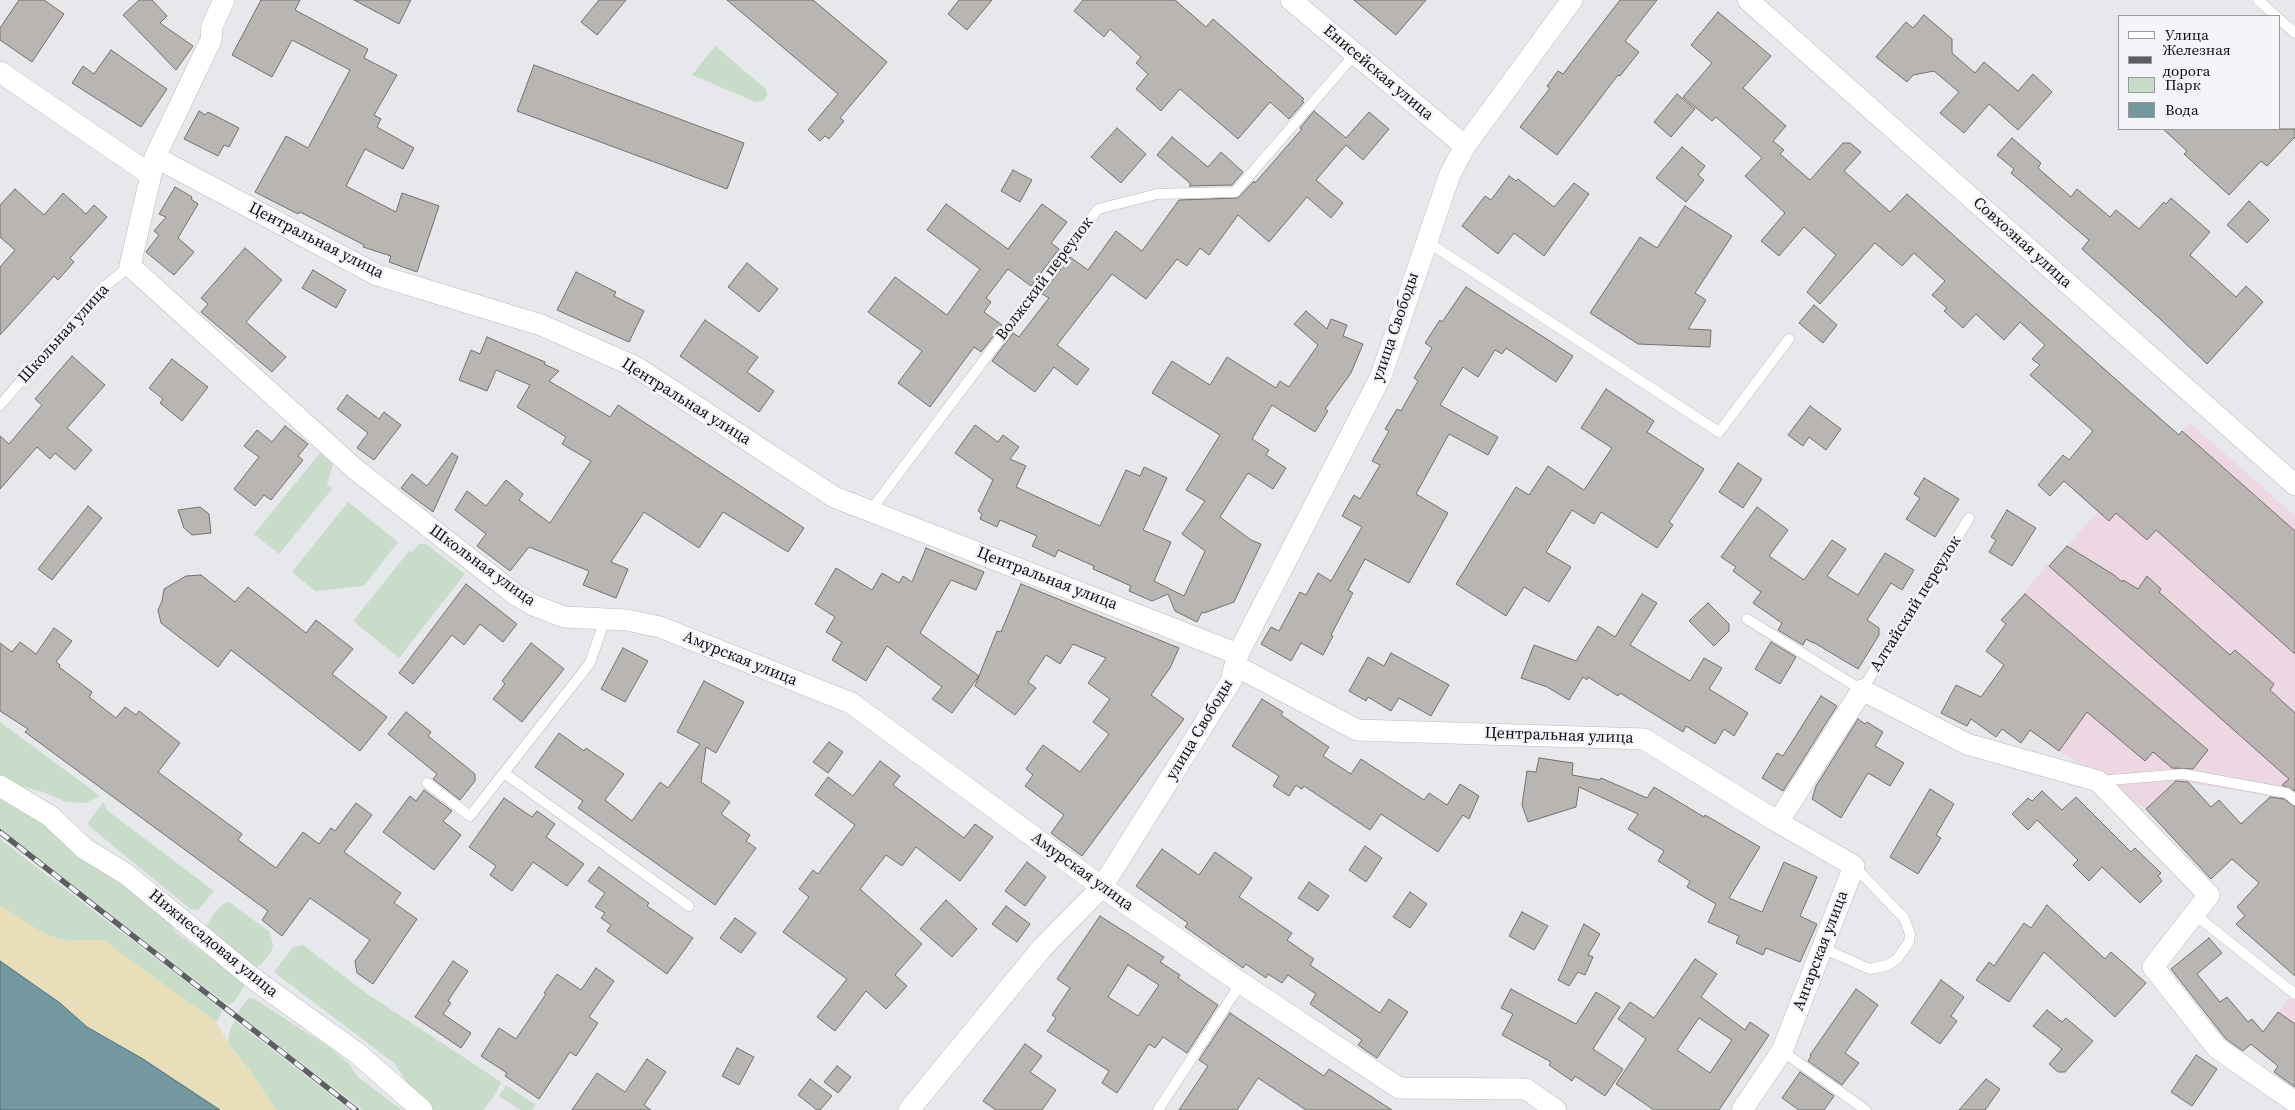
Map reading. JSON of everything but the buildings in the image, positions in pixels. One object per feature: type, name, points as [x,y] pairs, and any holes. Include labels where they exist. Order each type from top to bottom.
[{"type":"street","points":[[130,266],[153,166],[211,40],[212,26],[224,0]]},
{"type":"street","name":"Енисейская улица","points":[[1291,0],[1465,146]]},
{"type":"street","name":"улица Свободы","points":[[909,1110],[1042,948],[1102,888],[1231,681],[1237,660],[1381,376],[1444,187],[1465,146],[1572,0]]},
{"type":"street","name":"Совхозная улица","points":[[1748,0],[2295,485]]},
{"type":"street","name":"Центральная улица","points":[[0,72],[153,166],[377,275],[541,325],[636,367],[834,497],[871,510],[1237,660],[1357,730],[1644,739],[1778,822]]},
{"type":"street","name":"Школьная улица","points":[[130,266],[355,469],[516,595],[533,605],[564,617],[605,619]]},
{"type":"street","name":"Амурская улица","points":[[605,619],[627,620],[660,627],[851,703],[1102,888],[1399,1088],[1526,1089],[1556,1110]]},
{"type":"street","points":[[1854,866],[1778,822],[1862,690],[1967,744],[2098,781],[2209,895],[2153,967],[2217,1048],[2295,1102]]},
{"type":"street","name":"Нижнесадовая улица","points":[[0,786],[50,816],[85,849],[126,874],[256,980],[357,1053],[422,1110]]},
{"type":"street","name":"Ангарская улица","points":[[1742,1110],[1782,1051],[1854,866]]},
{"type":"lane","points":[[2258,0],[2275,15]]},
{"type":"lane","points":[[2280,20],[2295,33]]},
{"type":"lane","name":"Волжский переулок","points":[[871,510],[1098,209],[1156,194],[1235,192],[1356,54]]},
{"type":"lane","points":[[1426,241],[1719,432],[1789,339]]},
{"type":"lane","name":"Школьная улица","points":[[0,405],[100,290],[130,266]]},
{"type":"lane","name":"Алтайский переулок","points":[[1862,690],[1969,518]]},
{"type":"lane","points":[[427,783],[470,816],[590,663],[605,619]]},
{"type":"lane","points":[[1747,619],[1862,690]]},
{"type":"lane","points":[[504,773],[689,906]]},
{"type":"lane","points":[[2098,781],[2183,774],[2287,793],[2295,800]]},
{"type":"lane","points":[[1822,948],[1870,969],[1888,965],[1897,959],[1909,942],[1910,934],[1904,918],[1854,866]]},
{"type":"lane","points":[[2194,914],[2295,994]]},
{"type":"lane","points":[[1158,1110],[1241,983]]},
{"type":"lane","points":[[1782,1051],[1866,1110]]},
{"type":"shaded area","points":[[2190,423],[2295,516],[2295,803],[2291,800],[2177,781],[2146,809],[2030,731],[2021,743],[2002,729],[1996,737],[1984,728],[2039,653],[2001,620],[2047,565],[2049,566],[2098,512],[2093,507],[2112,485],[2124,496]]},
{"type":"shaded area","points":[[2295,990],[2295,1078],[2252,1047]]},
{"type":"green space","points":[[715,46],[766,89],[767,95],[764,100],[756,102],[692,75]]},
{"type":"green space","points":[[320,453],[333,464],[327,485],[332,489],[279,554],[254,534]]},
{"type":"green space","points":[[348,502],[398,542],[364,586],[315,591],[292,572]]},
{"type":"green space","points":[[418,544],[426,544],[465,574],[399,658],[353,621],[409,551],[412,552]]},
{"type":"green space","points":[[0,722],[100,796],[85,803],[66,802],[46,793],[17,785],[0,774]]},
{"type":"green space","points":[[0,793],[116,879],[168,921],[176,932],[241,980],[244,984],[243,988],[234,1002],[229,1005],[224,1002],[0,829]]},
{"type":"green space","points":[[103,802],[108,811],[214,891],[198,910],[190,909],[89,826],[88,823]]},
{"type":"green space","points":[[0,839],[219,1007],[222,1011],[216,1022],[101,940],[68,941],[48,936],[0,906]]},
{"type":"green space","points":[[229,902],[270,932],[273,945],[271,952],[261,965],[254,967],[206,927],[215,912],[224,903]]},
{"type":"green space","points":[[303,945],[366,993],[501,1082],[495,1095],[483,1110],[434,1110],[413,1092],[394,1063],[274,972],[292,948]]},
{"type":"green space","points":[[248,998],[253,998],[329,1047],[349,1064],[358,1077],[402,1110],[363,1110],[239,1015],[238,1012]]},
{"type":"green space","points":[[235,1021],[350,1110],[278,1110],[272,1105],[251,1072],[228,1044],[230,1029]]},
{"type":"green space","points":[[506,1085],[536,1105],[532,1110],[520,1110],[499,1096]]},
{"type":"sand","points":[[0,906],[48,936],[68,941],[101,940],[106,942],[216,1022],[232,1050],[251,1072],[272,1105],[278,1110],[220,1110],[114,1042],[87,1027],[60,1003],[0,961]]},
{"type":"water","points":[[0,961],[60,1003],[87,1027],[143,1059],[220,1110],[0,1110]]},
{"type":"railway","points":[[0,832],[356,1110]]}]
